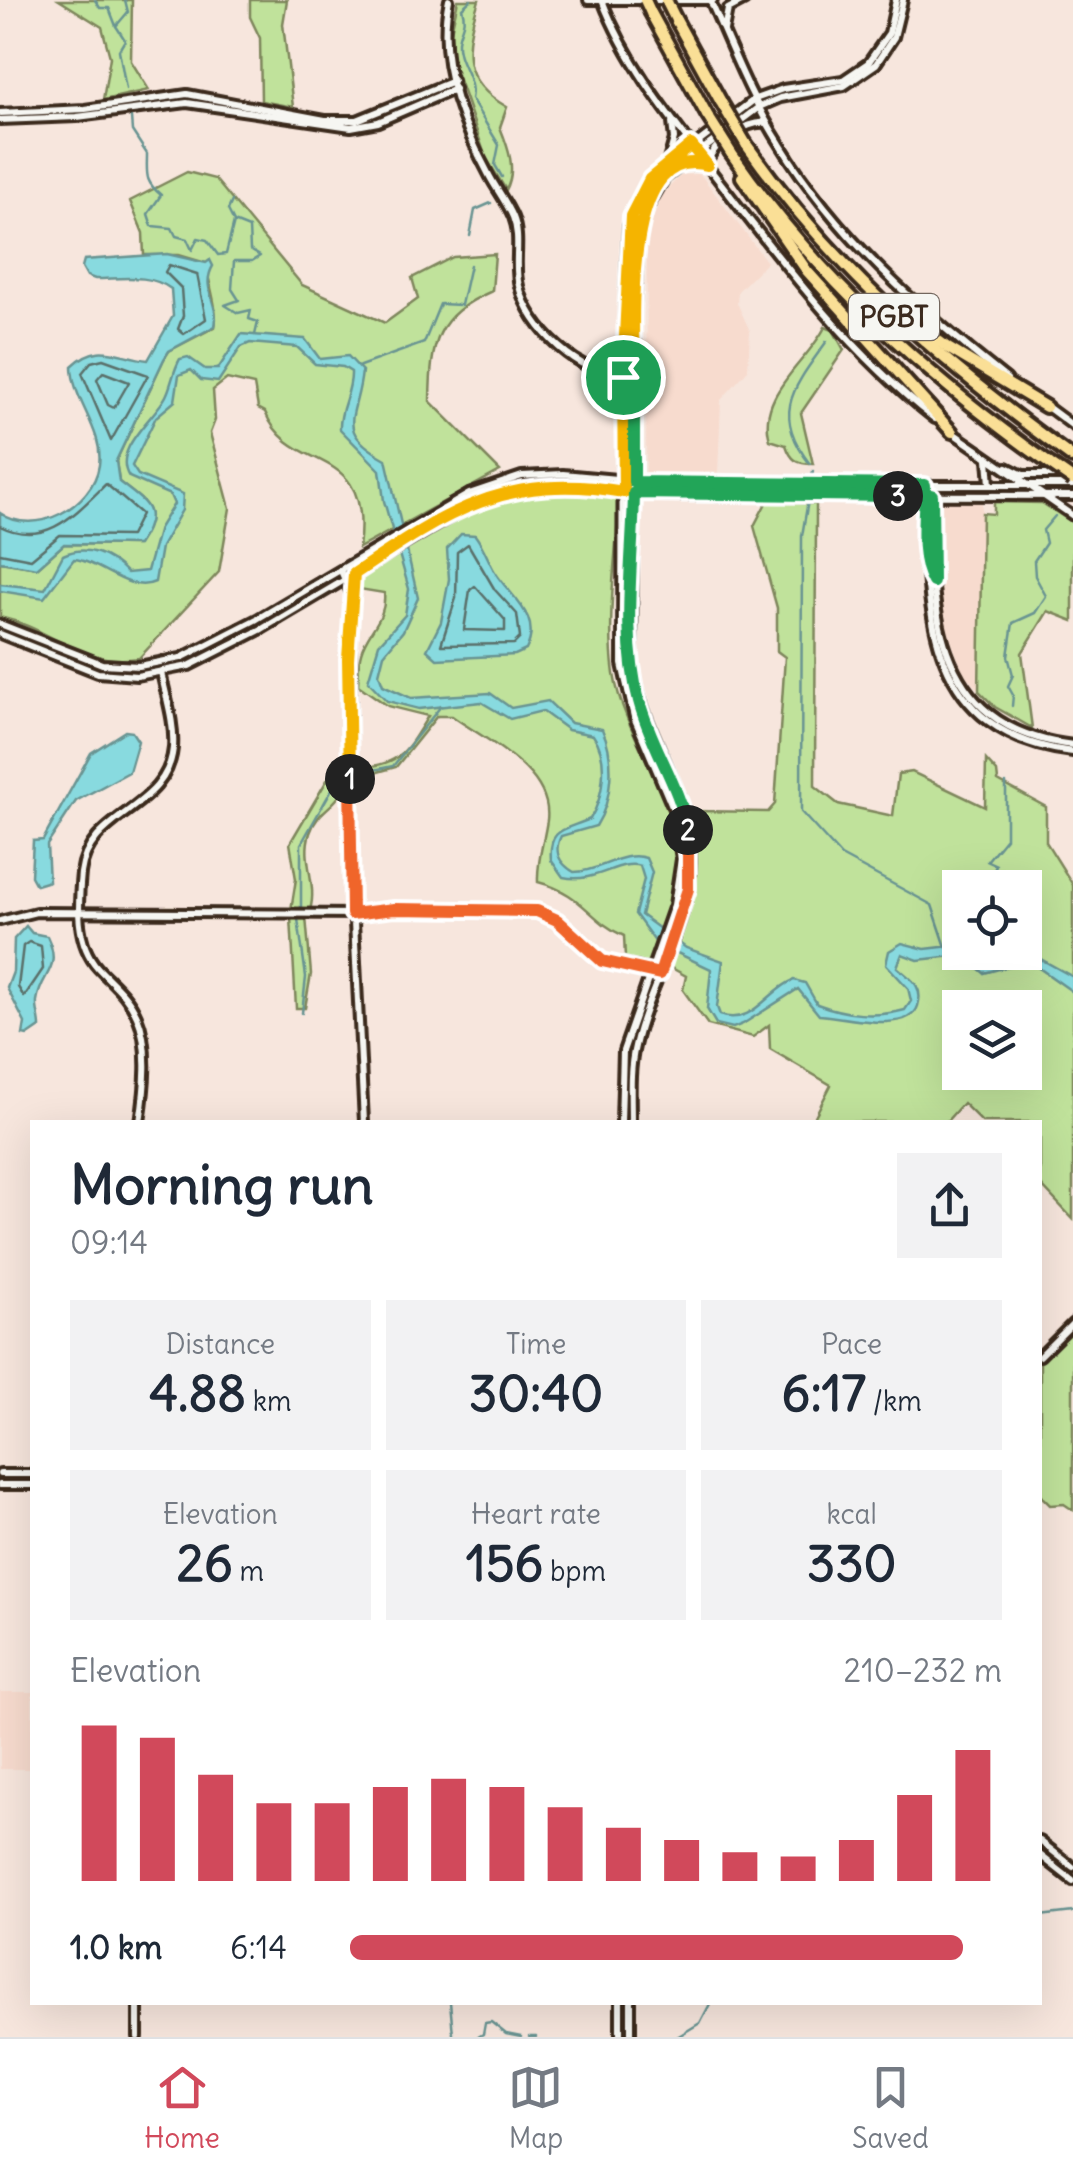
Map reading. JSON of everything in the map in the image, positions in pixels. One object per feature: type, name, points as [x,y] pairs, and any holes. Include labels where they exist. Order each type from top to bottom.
[{"type":"highway","name":"PGBT","points":[[645,0],[707,115],[740,166],[802,247],[873,323],[941,383],[1073,480]]},
{"type":"highway","name":"PGBT","points":[[666,0],[746,144],[849,272],[948,365],[1073,458]]},
{"type":"highway","points":[[740,166],[742,180],[760,210],[806,272],[952,432]]},
{"type":"highway","points":[[849,272],[948,348],[1046,407]]},
{"type":"main road","points":[[449,0],[443,41],[454,85],[485,166],[513,216],[518,280],[528,310],[570,356],[600,373],[634,377]]},
{"type":"main road","points":[[588,0],[712,0],[768,124],[800,174],[867,254],[941,326],[1073,426]]},
{"type":"main road","points":[[602,0],[634,66],[691,145],[870,362],[952,432],[1073,516]]},
{"type":"main road","points":[[724,31],[728,9],[745,0]]},
{"type":"main road","points":[[621,1120],[622,1051],[679,886],[680,844],[672,809],[634,718],[624,682],[623,377],[628,226],[640,194],[663,167],[691,145],[783,89],[850,80],[886,39],[900,0]]},
{"type":"main road","points":[[0,116],[188,94],[325,120],[358,120],[454,85]]},
{"type":"main road","points":[[631,1120],[634,1048],[687,897],[690,844],[684,810],[642,712],[634,679],[634,377],[640,221],[655,190],[757,104]]},
{"type":"main road","points":[[663,167],[674,140],[671,117]]},
{"type":"main road","points":[[707,165],[712,152],[746,125],[768,124]]},
{"type":"main road","points":[[680,166],[707,165]]},
{"type":"main road","points":[[988,458],[1023,474],[1073,480]]},
{"type":"main road","points":[[988,458],[990,484]]},
{"type":"main road","points":[[0,634],[76,667],[120,676],[161,673],[198,663],[335,586],[381,544],[482,488],[522,476],[563,474],[634,482],[825,486],[1073,480]]},
{"type":"main road","points":[[667,494],[707,491],[714,484]]},
{"type":"main road","points":[[0,624],[87,660],[121,666],[159,663],[204,650],[344,575],[354,574],[464,509],[499,493],[540,485],[667,494],[1073,496]]},
{"type":"main road","points":[[928,485],[926,566],[932,633],[956,685],[976,708],[1012,734],[1073,748]]},
{"type":"main road","points":[[928,495],[933,582],[944,648],[972,693],[1024,732],[1073,748]]},
{"type":"main road","points":[[926,566],[933,582]]},
{"type":"main road","points":[[354,574],[350,594],[352,914],[364,1120]]},
{"type":"main road","points":[[344,575],[350,594]]},
{"type":"main road","points":[[335,586],[350,594]]},
{"type":"main road","points":[[140,1120],[144,1052],[138,1018],[120,989],[87,953],[80,912],[81,875],[89,848],[106,826],[154,792],[168,768],[172,728],[159,663]]},
{"type":"main road","points":[[120,676],[121,666]]},
{"type":"main road","points":[[0,921],[30,913],[80,912],[537,911],[557,920],[602,961],[661,970]]},
{"type":"main road","points":[[1042,1354],[1073,1323]]},
{"type":"main road","points":[[0,1474],[30,1474]]},
{"type":"main road","points":[[0,1485],[30,1485]]},
{"type":"main road","points":[[1042,1843],[1073,1867]]},
{"type":"main road","points":[[1042,1857],[1073,1881]]},
{"type":"main road","points":[[138,2005],[138,2037]]},
{"type":"main road","points":[[620,2005],[620,2037]]},
{"type":"main road","points":[[631,2005],[631,2037]]},
{"type":"shaded area","points":[[700,174],[767,262],[738,291],[737,303],[750,331],[748,370],[721,400],[718,473],[646,472],[647,219],[659,198],[681,175]]},
{"type":"shaded area","points":[[936,502],[982,502],[979,691],[963,672],[942,617]]},
{"type":"shaded area","points":[[0,1692],[30,1692],[30,1769],[0,1769]]},
{"type":"green space","points":[[59,0],[132,0],[131,61],[149,90],[103,100],[110,57],[102,27]]},
{"type":"green space","points":[[250,0],[287,0],[283,24],[293,107],[261,101],[260,38],[250,17]]},
{"type":"green space","points":[[458,0],[479,0],[470,33],[469,61],[480,86],[507,107],[500,127],[511,167],[506,190],[486,158],[451,57],[449,41]]},
{"type":"green space","points":[[187,172],[215,179],[302,285],[385,323],[418,299],[412,278],[453,257],[495,254],[492,291],[458,311],[440,334],[432,363],[430,401],[500,471],[359,548],[360,514],[354,490],[343,475],[293,446],[278,432],[258,408],[254,385],[227,379],[213,390],[215,420],[210,433],[230,508],[219,572],[139,658],[100,657],[0,617],[0,562],[37,568],[64,544],[137,545],[145,533],[148,509],[119,482],[116,461],[169,351],[215,327],[216,312],[206,263],[179,255],[144,255],[143,233],[130,201]]},
{"type":"green space","points":[[825,327],[833,330],[844,350],[801,413],[813,464],[803,463],[793,458],[786,445],[770,440],[770,408],[786,379]]},
{"type":"green space","points":[[543,491],[619,497],[612,608],[614,674],[629,722],[671,816],[679,861],[672,900],[647,963],[625,958],[624,936],[566,893],[538,882],[547,820],[546,802],[539,786],[514,759],[452,716],[437,716],[396,767],[353,779],[353,768],[381,764],[399,756],[428,716],[388,706],[358,685],[361,653],[380,618],[384,593],[359,589],[358,581],[445,524],[493,503]]},
{"type":"green space","points":[[767,501],[816,504],[815,786],[838,804],[893,816],[898,774],[912,772],[985,807],[986,760],[997,772],[998,781],[1046,807],[1046,842],[1073,885],[1073,1219],[1042,1186],[1042,1120],[980,1120],[963,1103],[948,1120],[813,1120],[831,1085],[770,1049],[769,1025],[753,1037],[708,1025],[683,990],[686,976],[668,966],[696,877],[692,811],[768,812],[775,804],[785,657],[777,651],[777,608],[754,526]]},
{"type":"green space","points":[[994,502],[1042,503],[1073,523],[1073,621],[1048,611],[1022,653],[1032,728],[995,707],[979,691],[982,513],[994,514]]},
{"type":"green space","points":[[347,768],[342,791],[310,833],[310,910],[291,910],[296,879],[290,843],[330,775]]},
{"type":"green space","points":[[291,917],[306,917],[311,974],[305,1008],[296,1008]]},
{"type":"green space","points":[[1073,1329],[1073,1510],[1064,1504],[1050,1505],[1042,1497],[1042,1360]]},
{"type":"water","points":[[167,254],[206,263],[210,260],[213,266],[209,289],[216,318],[215,326],[169,351],[116,461],[119,482],[148,509],[145,533],[138,545],[64,544],[37,568],[0,562],[0,513],[14,520],[45,520],[74,505],[94,480],[99,465],[97,440],[77,391],[72,366],[99,352],[148,360],[173,316],[171,289],[145,279],[95,279],[87,276],[82,267],[84,260]]},
{"type":"water","points":[[241,334],[305,339],[320,359],[348,356],[362,371],[352,421],[354,430],[369,449],[386,459],[418,598],[403,631],[384,654],[379,674],[383,685],[411,698],[490,693],[511,708],[548,701],[571,723],[602,729],[610,765],[609,791],[602,816],[596,826],[561,836],[559,857],[574,872],[628,857],[646,858],[652,872],[641,915],[686,948],[723,961],[717,1007],[720,1015],[742,1016],[751,1012],[794,980],[805,983],[817,1004],[839,1011],[871,1015],[905,1010],[911,1001],[908,988],[886,964],[889,951],[902,943],[925,949],[942,947],[942,957],[918,960],[902,954],[897,967],[919,993],[912,1015],[902,1020],[873,1022],[819,1015],[798,989],[743,1024],[733,1028],[716,1024],[707,1009],[711,969],[656,943],[635,914],[644,879],[640,866],[623,866],[575,878],[563,877],[551,860],[556,835],[590,819],[599,800],[603,765],[593,735],[568,730],[542,711],[510,719],[481,702],[419,709],[387,701],[368,681],[379,644],[405,615],[409,589],[384,501],[380,470],[340,429],[351,372],[343,367],[315,364],[297,347],[250,343],[241,347],[218,382],[201,380],[191,370],[179,375],[175,401],[156,417],[132,466],[138,475],[183,494],[182,510],[161,547],[155,582],[135,584],[74,559],[44,598],[0,591],[0,584],[45,589],[63,555],[72,552],[106,556],[127,573],[147,571],[159,528],[174,504],[170,495],[129,477],[126,456],[137,434],[161,405],[180,359],[188,357],[205,369],[218,369]]},
{"type":"water","points":[[461,534],[475,535],[495,572],[528,617],[530,638],[526,650],[515,655],[437,659],[427,650],[441,622],[449,579],[447,549]]},
{"type":"water","points":[[125,731],[132,732],[138,741],[129,772],[76,801],[47,845],[49,881],[36,885],[31,876],[33,841],[43,840],[91,753]]},
{"type":"water","points":[[26,926],[32,933],[47,936],[53,956],[37,1001],[40,1027],[27,1036],[23,1035],[25,1023],[7,988],[13,972],[14,939]]},
{"type":"water","points":[[1042,960],[1073,977],[1073,992],[1042,970]]},
{"type":"waterway","points":[[95,0],[100,8],[109,8],[116,26]]},
{"type":"waterway","points":[[125,0],[128,12],[116,26],[125,40],[119,50],[126,89]]},
{"type":"waterway","points":[[471,0],[462,8],[458,48],[471,84],[471,99],[499,145],[495,165],[502,177]]},
{"type":"waterway","points":[[131,118],[132,131],[147,154],[149,181],[161,195],[148,214],[152,226],[172,228],[176,236],[187,239],[192,250],[198,238],[207,240],[218,255],[226,254],[234,222],[249,228],[250,250],[260,256],[252,261],[234,261],[232,289],[239,300],[225,305],[238,313],[251,310],[249,319],[258,322],[255,335]]},
{"type":"waterway","points":[[232,201],[228,210],[234,222]]},
{"type":"waterway","points":[[470,236],[475,210],[491,203]]},
{"type":"waterway","points":[[360,366],[424,343],[440,304],[461,305],[470,265]]},
{"type":"waterway","points":[[810,464],[798,446],[789,414],[797,386],[827,341]]},
{"type":"waterway","points":[[813,471],[802,536],[801,812],[841,856],[932,905],[942,935]]},
{"type":"waterway","points":[[1012,706],[1013,695],[1008,686],[1013,675],[1008,656],[1013,623],[1035,613],[1046,596],[1035,576],[1034,561],[1046,543],[1043,530],[1055,516]]},
{"type":"waterway","points":[[354,774],[393,766],[441,706]]},
{"type":"waterway","points":[[301,909],[301,844],[332,789],[343,779]]},
{"type":"waterway","points":[[994,870],[996,865],[987,861],[1006,838],[1006,783]]},
{"type":"waterway","points":[[298,919],[306,977],[302,1013]]},
{"type":"waterway","points":[[1042,1916],[1073,1912]]},
{"type":"waterway","points":[[450,2005],[453,2034]]},
{"type":"waterway","points":[[677,2037],[700,2023],[709,2005]]},
{"type":"waterway","points":[[478,2037],[483,2034],[485,2023],[491,2022],[506,2034],[521,2037]]},
{"type":"waterway","points":[[529,2037],[536,2037]]},
{"type":"route","points":[[623,377],[624,492],[554,484],[499,493],[386,552],[354,574],[350,592],[348,693],[352,914],[394,909],[537,911],[557,920],[602,961],[660,974],[687,897],[690,844],[684,810],[642,712],[634,679],[634,493],[825,496],[920,495],[925,495],[932,495],[933,582],[926,566],[926,518],[925,495],[925,485],[634,482],[636,238],[646,205],[665,178],[680,166],[707,165],[691,145],[650,179],[628,226],[623,377]]}]
